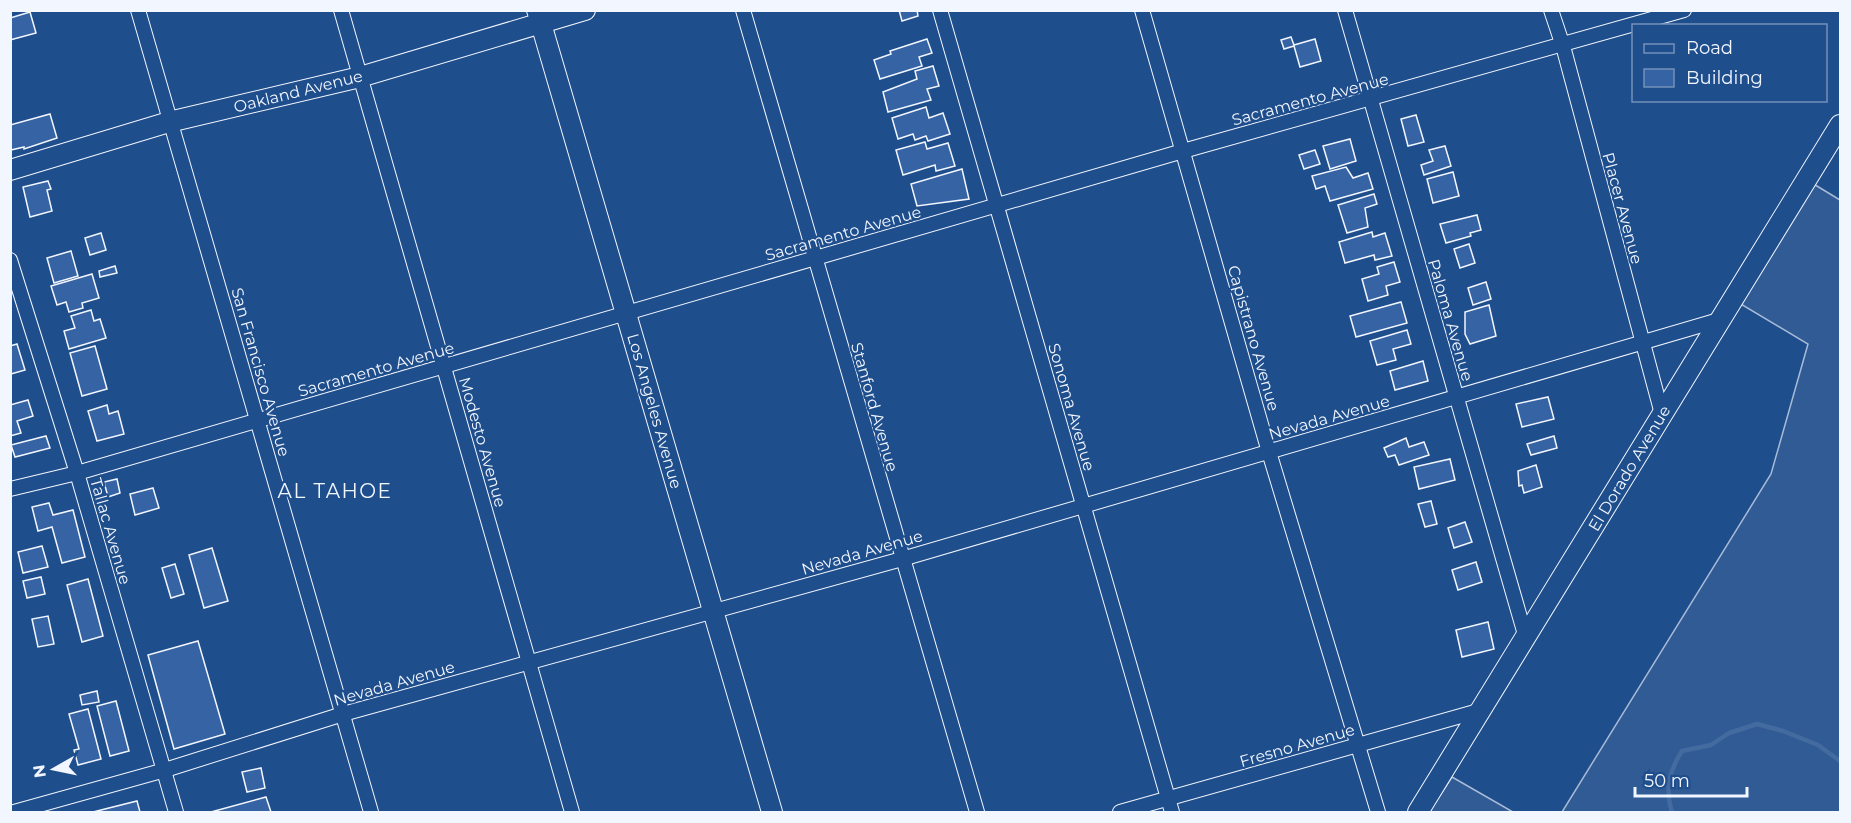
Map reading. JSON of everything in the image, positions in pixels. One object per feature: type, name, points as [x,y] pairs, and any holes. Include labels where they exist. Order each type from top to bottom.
[{"type":"street","name":"San Francisco Avenue","points":[[138,10],[371,813]]},
{"type":"street","name":"Modesto Avenue","points":[[341,10],[572,813]]},
{"type":"street","name":"Oakland Avenue","points":[[10,170],[169,122],[360,76],[538,17],[585,10]]},
{"type":"street","name":"Stanford Avenue","points":[[743,10],[977,813]]},
{"type":"street","name":"Sonoma Avenue","points":[[940,10],[1170,806]]},
{"type":"street","name":"Capistrano Avenue","points":[[1142,10],[1269,452],[1378,813]]},
{"type":"street","name":"Paloma Avenue","points":[[1345,10],[1526,638]]},
{"type":"street","name":"Placer Avenue","points":[[1551,10],[1563,46],[1641,344],[1662,414]]},
{"type":"street","name":"Sacramento Avenue","points":[[1637,24],[1684,10]]},
{"type":"street","name":"Los Angeles Avenue","points":[[538,17],[772,813]]},
{"type":"street","name":"Sacramento Avenue","points":[[10,489],[77,473],[627,315],[1183,151],[1632,25]]},
{"type":"street","name":"El Dorado Avenue","points":[[1418,813],[1840,125]]},
{"type":"street","name":"Tallac Avenue","points":[[10,260],[77,473],[176,813]]},
{"type":"street","name":"Nevada Avenue","points":[[14,813],[165,770],[343,714],[902,559],[1083,504],[1719,320]]},
{"type":"street","name":"Fresno Avenue","points":[[1120,813],[1170,806],[1359,745],[1482,710]]},
{"type":"shaded area","points":[[1812,183],[1840,200],[1840,812],[1562,812],[1771,474],[1808,344],[1739,303]]},
{"type":"shaded area","points":[[1452,777],[1513,812],[1429,812]]},
{"type":"building","points":[[899,10],[917,10],[918,16],[902,21]]},
{"type":"building","points":[[30,12],[36,33],[10,40],[10,18]]},
{"type":"building","points":[[1291,37],[1294,45],[1315,39],[1321,61],[1300,67],[1294,46],[1284,49],[1281,40]]},
{"type":"building","points":[[927,39],[932,53],[919,57],[922,66],[880,79],[874,60],[891,54],[890,51]]},
{"type":"building","points":[[933,66],[939,86],[927,89],[931,100],[888,112],[883,92],[917,79],[915,71]]},
{"type":"building","points":[[926,107],[929,118],[943,113],[950,134],[928,141],[926,136],[915,140],[913,134],[898,139],[892,118]]},
{"type":"building","points":[[50,114],[57,138],[24,149],[24,147],[11,150],[10,125]]},
{"type":"building","points":[[1416,115],[1424,142],[1408,146],[1401,119]]},
{"type":"building","points":[[1350,139],[1356,161],[1330,169],[1323,146]]},
{"type":"building","points":[[925,142],[927,149],[948,143],[955,166],[936,171],[935,165],[903,175],[896,150]]},
{"type":"building","points":[[1445,146],[1451,166],[1424,175],[1421,165],[1433,161],[1429,150]]},
{"type":"building","points":[[1315,150],[1320,164],[1304,169],[1299,155]]},
{"type":"building","points":[[1346,167],[1353,178],[1368,173],[1373,189],[1330,201],[1325,186],[1316,189],[1312,176]]},
{"type":"building","points":[[962,169],[969,199],[917,206],[911,184]]},
{"type":"building","points":[[1453,172],[1459,196],[1433,203],[1427,179]]},
{"type":"building","points":[[48,181],[51,189],[47,190],[52,211],[30,217],[23,187]]},
{"type":"building","points":[[1374,194],[1377,204],[1365,208],[1368,227],[1347,233],[1338,205]]},
{"type":"building","points":[[1477,215],[1481,230],[1470,233],[1471,236],[1446,243],[1440,224]]},
{"type":"building","points":[[1372,232],[1373,237],[1385,233],[1392,256],[1375,260],[1374,255],[1345,263],[1339,242]]},
{"type":"building","points":[[101,233],[106,250],[90,255],[85,238]]},
{"type":"building","points":[[1469,244],[1475,263],[1460,268],[1454,249]]},
{"type":"building","points":[[71,251],[78,276],[54,283],[47,258]]},
{"type":"building","points":[[1394,262],[1400,282],[1386,286],[1388,295],[1368,301],[1362,279],[1379,274],[1377,267]]},
{"type":"building","points":[[115,266],[117,273],[100,277],[99,271]]},
{"type":"building","points":[[92,274],[99,298],[82,303],[83,308],[69,312],[66,302],[57,305],[51,286]]},
{"type":"building","points":[[1486,282],[1491,299],[1473,305],[1468,288]]},
{"type":"building","points":[[1401,302],[1407,323],[1356,337],[1350,316]]},
{"type":"building","points":[[1489,305],[1496,336],[1470,344],[1465,334],[1465,312]]},
{"type":"building","points":[[91,310],[94,321],[100,319],[106,338],[69,349],[64,331],[75,328],[71,316]]},
{"type":"building","points":[[1407,330],[1411,344],[1393,349],[1396,360],[1377,365],[1370,341]]},
{"type":"building","points":[[17,344],[25,370],[11,374],[10,346]]},
{"type":"building","points":[[95,346],[107,389],[82,396],[70,353]]},
{"type":"building","points":[[1423,361],[1428,381],[1395,390],[1390,371]]},
{"type":"building","points":[[1548,397],[1554,419],[1522,427],[1516,404]]},
{"type":"building","points":[[28,400],[33,416],[17,421],[21,433],[10,436],[10,405]]},
{"type":"building","points":[[107,405],[109,414],[118,411],[124,434],[97,441],[88,411]]},
{"type":"building","points":[[46,436],[50,448],[15,457],[11,445]]},
{"type":"building","points":[[1554,436],[1557,448],[1531,455],[1527,444]]},
{"type":"building","points":[[1406,438],[1409,447],[1424,442],[1429,455],[1399,465],[1395,455],[1388,457],[1384,448]]},
{"type":"building","points":[[1450,459],[1455,480],[1419,489],[1414,467]]},
{"type":"building","points":[[1536,465],[1542,487],[1524,493],[1522,485],[1519,486],[1518,471]]},
{"type":"building","points":[[117,479],[120,493],[108,497],[104,482]]},
{"type":"building","points":[[153,488],[159,508],[135,515],[130,494]]},
{"type":"building","points":[[1431,501],[1437,524],[1425,527],[1418,504]]},
{"type":"building","points":[[49,503],[53,515],[73,510],[85,557],[62,563],[52,527],[38,531],[32,507]]},
{"type":"building","points":[[1465,522],[1472,542],[1454,548],[1448,528]]},
{"type":"building","points":[[42,546],[48,567],[23,573],[18,552]]},
{"type":"building","points":[[212,548],[228,601],[204,608],[189,555]]},
{"type":"building","points":[[1476,562],[1482,582],[1458,590],[1452,570]]},
{"type":"building","points":[[175,564],[184,594],[171,598],[162,568]]},
{"type":"building","points":[[41,577],[45,594],[27,598],[23,581]]},
{"type":"building","points":[[88,579],[103,636],[82,642],[67,585]]},
{"type":"building","points":[[48,616],[54,644],[38,647],[32,619]]},
{"type":"building","points":[[1488,622],[1494,649],[1462,657],[1456,630]]},
{"type":"building","points":[[198,641],[225,734],[174,749],[148,655]]},
{"type":"building","points":[[97,691],[99,702],[82,705],[80,695]]},
{"type":"building","points":[[116,701],[129,751],[110,756],[97,706]]},
{"type":"building","points":[[88,709],[101,759],[78,765],[74,750],[79,749],[69,714]]},
{"type":"building","points":[[261,768],[265,788],[247,792],[242,772]]},
{"type":"building","points":[[266,797],[271,812],[211,812]]},
{"type":"building","points":[[137,801],[140,812],[93,812]]},
{"type":"waterway","points":[[1672,812],[1669,796],[1670,780],[1682,751],[1711,745],[1729,733],[1757,724],[1783,731],[1818,745],[1840,761]]},
{"type":"district","name":"AL TAHOE","points":[[335,491]]}]
